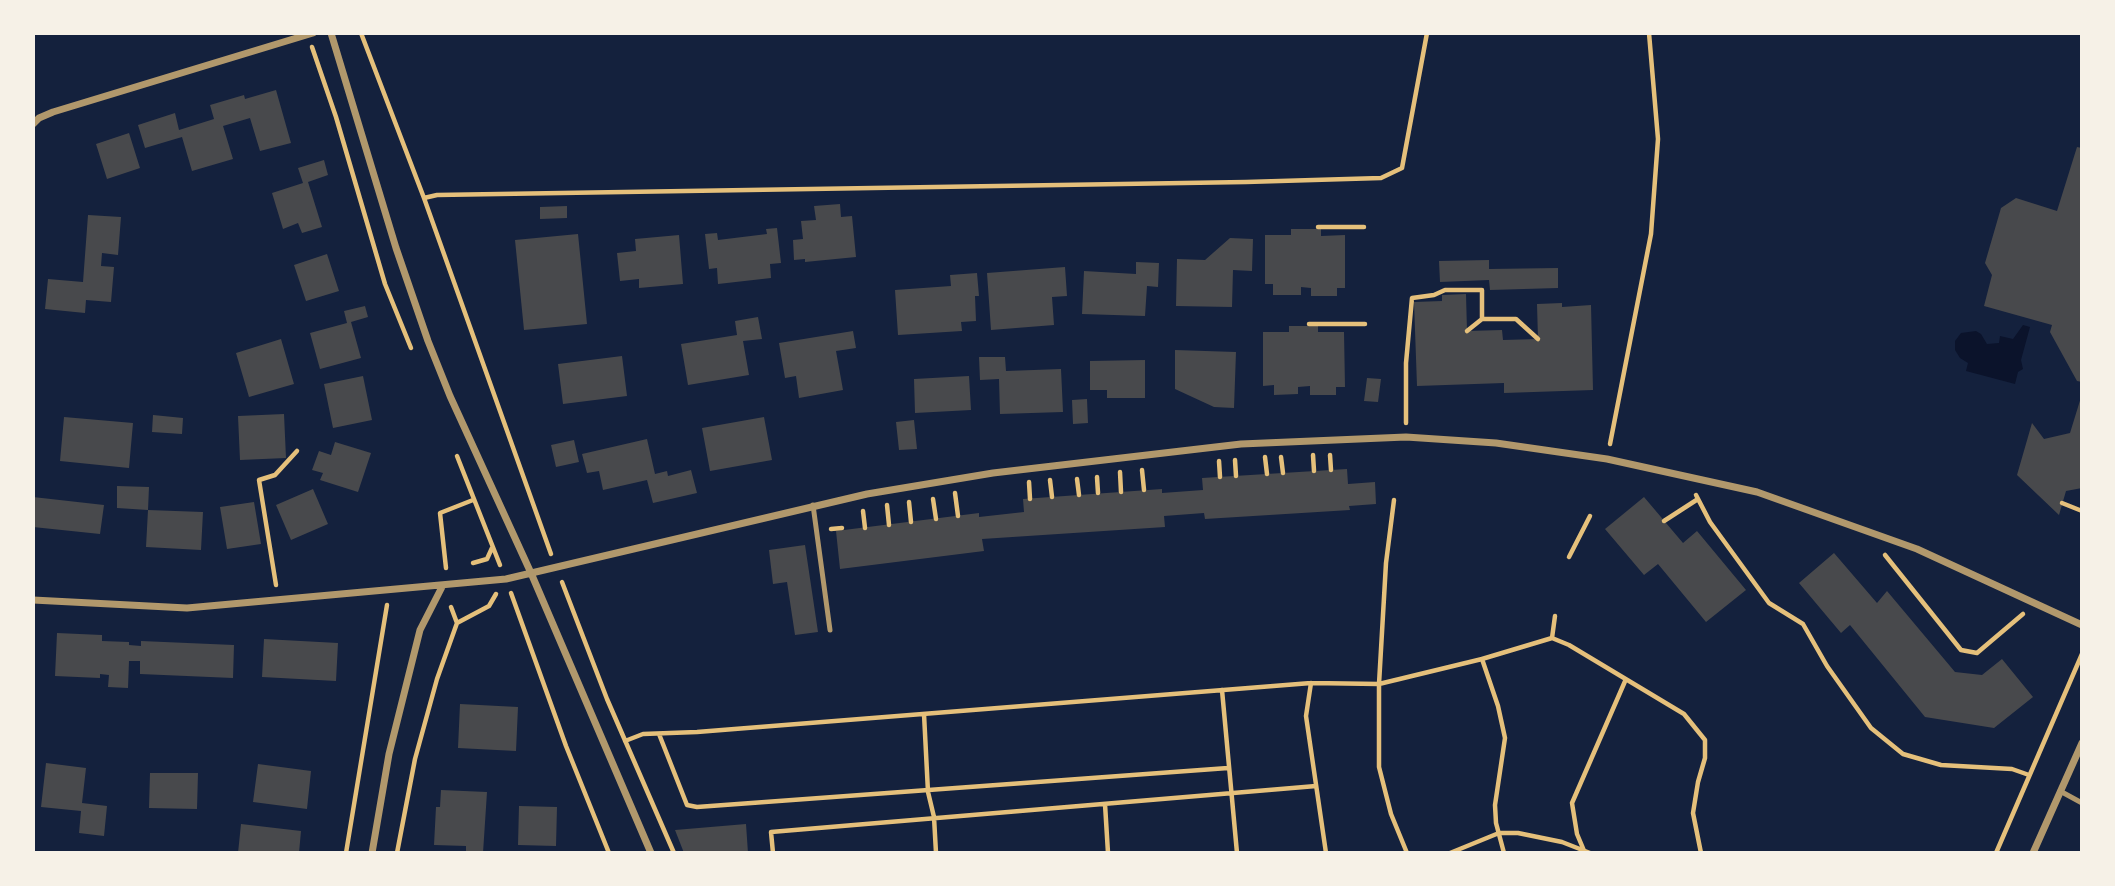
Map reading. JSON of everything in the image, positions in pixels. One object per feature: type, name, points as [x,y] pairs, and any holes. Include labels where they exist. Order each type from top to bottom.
[{"type":"street","points":[[33,124],[53,112],[313,33]]},
{"type":"street","points":[[331,33],[396,248],[428,341],[651,853]]},
{"type":"street","points":[[33,600],[187,608],[506,579],[813,505],[993,473],[1233,445],[1406,437],[1496,443],[1607,459],[1757,492],[1917,549],[2082,625]]},
{"type":"street","points":[[372,853],[389,754],[420,630],[443,585]]},
{"type":"street","points":[[2034,853],[2082,743]]},
{"type":"lane","points":[[813,505],[830,630]]},
{"type":"lane","points":[[2060,791],[2082,803]]},
{"type":"path","points":[[361,33],[424,198],[555,566],[625,741],[674,853]]},
{"type":"path","points":[[424,198],[437,195],[1381,178],[1402,168],[1427,33]]},
{"type":"path","points":[[1607,459],[1651,234],[1658,139],[1649,33]]},
{"type":"path","points":[[1318,227],[1364,226]]},
{"type":"path","points":[[1406,437],[1406,363],[1412,298],[1434,295],[1445,290],[1482,290],[1482,319]]},
{"type":"path","points":[[1467,331],[1482,319],[1516,319],[1538,338]]},
{"type":"path","points":[[1310,324],[1365,324]]},
{"type":"path","points":[[279,599],[258,480],[275,475],[298,451]]},
{"type":"path","points":[[1706,492],[1693,488],[1710,522],[1769,603],[1803,624],[1827,666],[1871,728],[1903,754],[1941,765],[2012,769],[2029,775]]},
{"type":"path","points":[[1394,499],[1386,563],[1379,684],[1379,767],[1391,814],[1408,853]]},
{"type":"path","points":[[1664,521],[1698,499]]},
{"type":"path","points":[[446,566],[440,513],[472,500]]},
{"type":"path","points":[[2062,503],[2082,511]]},
{"type":"path","points":[[1569,557],[1590,516]]},
{"type":"path","points":[[466,564],[487,559],[492,548]]},
{"type":"path","points":[[1892,554],[1880,548],[1961,650],[1978,653],[2036,603]]},
{"type":"path","points":[[432,567],[456,565]]},
{"type":"path","points":[[397,853],[415,759],[437,680],[457,623],[489,606],[506,579]]},
{"type":"path","points":[[506,579],[566,746],[609,853]]},
{"type":"path","points":[[346,853],[389,590]]},
{"type":"path","points":[[2011,609],[2034,619]]},
{"type":"path","points":[[1552,638],[1555,616]]},
{"type":"path","points":[[625,741],[643,734],[1311,683],[1379,684],[1482,659],[1552,638],[1569,645],[1684,714],[1705,740],[1705,758],[1693,813],[1701,853]]},
{"type":"path","points":[[1996,853],[2082,654]]},
{"type":"path","points":[[1482,659],[1498,706],[1505,738],[1495,805],[1504,853]]},
{"type":"path","points":[[1586,852],[1577,834],[1572,803],[1626,679]]},
{"type":"path","points":[[1311,683],[1306,716],[1326,853]]},
{"type":"path","points":[[1222,690],[1237,853]]},
{"type":"path","points":[[924,714],[928,792],[934,817],[936,853]]},
{"type":"path","points":[[659,734],[687,805],[697,807],[1228,768]]},
{"type":"path","points":[[773,853],[771,832],[1316,786]]},
{"type":"path","points":[[1105,804],[1108,853]]},
{"type":"path","points":[[1450,853],[1499,833],[1518,833],[1586,852]]},
{"type":"water","points":[[2023,325],[2030,327],[2021,360],[2023,369],[2018,372],[2015,384],[1966,371],[1968,363],[1960,358],[1955,350],[1955,341],[1961,333],[1976,331],[1987,344],[1999,343],[2000,336],[2013,339]]},
{"type":"building","points":[[276,90],[291,143],[260,151],[250,118],[223,126],[233,159],[192,171],[182,137],[145,148],[138,125],[175,113],[179,130],[214,119],[210,105],[244,95],[245,99]]},
{"type":"building","points":[[129,133],[140,168],[107,179],[96,144]]},
{"type":"building","points":[[2077,147],[2082,148],[2082,382],[2077,381],[2050,332],[2052,325],[1984,306],[1992,275],[1985,263],[2001,208],[2016,198],[2057,211]]},
{"type":"building","points":[[324,160],[328,175],[308,182],[322,227],[302,233],[298,223],[283,229],[272,193],[303,183],[298,168]]},
{"type":"building","points":[[840,204],[841,217],[852,216],[856,257],[805,262],[805,259],[794,260],[793,240],[803,239],[801,221],[816,220],[814,206]]},
{"type":"building","points":[[567,206],[567,218],[540,219],[540,207]]},
{"type":"building","points":[[88,215],[121,217],[118,255],[102,253],[101,266],[114,267],[111,302],[86,300],[85,313],[45,309],[48,279],[83,282]]},
{"type":"building","points":[[777,228],[781,263],[770,264],[771,278],[718,284],[717,268],[709,269],[705,234],[717,233],[718,240],[767,234],[766,229]]},
{"type":"building","points":[[1291,229],[1321,229],[1321,236],[1345,235],[1345,288],[1337,288],[1337,296],[1311,296],[1311,288],[1301,287],[1301,295],[1273,295],[1273,284],[1265,284],[1265,235],[1291,235]]},
{"type":"building","points":[[578,234],[587,324],[524,330],[515,240]]},
{"type":"building","points":[[679,235],[683,284],[639,288],[639,279],[620,281],[617,253],[636,251],[635,239]]},
{"type":"building","points":[[1230,238],[1253,239],[1252,271],[1233,270],[1232,307],[1176,306],[1177,259],[1205,260]]},
{"type":"building","points":[[327,254],[339,291],[306,301],[294,265]]},
{"type":"building","points":[[1489,260],[1489,269],[1558,268],[1558,288],[1490,290],[1489,280],[1440,282],[1439,261]]},
{"type":"building","points":[[1136,262],[1159,263],[1158,287],[1147,286],[1145,316],[1082,314],[1084,271],[1136,274]]},
{"type":"building","points":[[1065,267],[1067,296],[1052,297],[1054,325],[991,330],[987,273]]},
{"type":"building","points":[[977,273],[979,296],[975,296],[976,321],[961,322],[962,331],[898,335],[895,290],[951,286],[950,275]]},
{"type":"building","points":[[1466,294],[1467,331],[1502,330],[1503,340],[1538,339],[1537,304],[1562,303],[1562,307],[1591,305],[1593,390],[1504,393],[1504,383],[1417,386],[1414,302],[1442,301],[1442,295]]},
{"type":"building","points":[[365,306],[368,317],[351,322],[361,358],[320,369],[310,333],[347,323],[344,311]]},
{"type":"building","points":[[758,317],[762,339],[743,341],[749,375],[688,385],[681,344],[737,335],[735,321]]},
{"type":"building","points":[[1289,326],[1318,326],[1318,332],[1344,332],[1345,387],[1336,387],[1336,395],[1310,395],[1310,386],[1298,387],[1298,394],[1274,395],[1274,385],[1263,386],[1263,332],[1289,332]]},
{"type":"building","points":[[853,331],[856,348],[836,351],[843,390],[799,398],[796,376],[785,378],[779,343]]},
{"type":"building","points":[[281,339],[294,384],[249,397],[236,353]]},
{"type":"building","points":[[1175,350],[1236,352],[1234,408],[1214,407],[1175,389]]},
{"type":"building","points":[[622,356],[627,396],[563,404],[558,364]]},
{"type":"building","points":[[979,357],[1005,357],[1006,371],[1061,369],[1063,412],[1000,414],[999,379],[980,380]]},
{"type":"building","points":[[1145,360],[1145,398],[1107,398],[1107,390],[1090,390],[1090,361]]},
{"type":"building","points":[[363,376],[372,420],[333,428],[324,384]]},
{"type":"building","points":[[969,376],[971,410],[915,413],[914,379]]},
{"type":"building","points":[[1367,378],[1381,379],[1378,402],[1364,401]]},
{"type":"building","points":[[2082,394],[2082,488],[2066,491],[2059,515],[2017,475],[2032,423],[2044,439],[2070,433]]},
{"type":"building","points":[[1087,399],[1088,423],[1073,424],[1072,400]]},
{"type":"building","points":[[284,414],[286,458],[240,460],[238,416]]},
{"type":"building","points":[[153,415],[183,418],[182,434],[152,432]]},
{"type":"building","points":[[64,417],[133,423],[129,468],[60,461]]},
{"type":"building","points":[[764,417],[772,460],[710,471],[702,428]]},
{"type":"building","points":[[914,420],[917,449],[899,450],[896,422]]},
{"type":"building","points":[[647,439],[655,474],[667,471],[668,476],[691,470],[697,493],[653,503],[647,480],[603,490],[599,471],[587,473],[582,454]]},
{"type":"building","points":[[574,440],[579,462],[556,467],[551,445]]},
{"type":"building","points":[[335,442],[371,453],[358,492],[320,480],[323,473],[312,470],[319,451],[331,455]]},
{"type":"building","points":[[1347,469],[1348,484],[1375,482],[1376,504],[1349,506],[1350,510],[1205,519],[1204,513],[1164,516],[1165,527],[982,539],[984,551],[840,569],[836,531],[979,513],[979,517],[1024,512],[1023,499],[1162,489],[1162,493],[1203,490],[1202,478]]},
{"type":"building","points":[[117,486],[149,487],[148,510],[117,508]]},
{"type":"building","points":[[313,489],[328,524],[291,540],[276,505]]},
{"type":"building","points":[[33,497],[104,505],[100,534],[33,527]]},
{"type":"building","points":[[1644,497],[1683,543],[1697,531],[1746,590],[1706,622],[1658,564],[1644,575],[1605,529]]},
{"type":"building","points":[[254,502],[261,544],[227,549],[220,507]]},
{"type":"building","points":[[148,510],[203,512],[201,550],[146,547]]},
{"type":"building","points":[[805,545],[818,632],[795,635],[787,582],[773,584],[769,550]]},
{"type":"building","points":[[1834,553],[1877,603],[1887,591],[1955,672],[1982,675],[2002,659],[2033,697],[1994,728],[1925,717],[1850,625],[1841,633],[1799,583]]},
{"type":"building","points":[[57,633],[102,635],[102,641],[129,642],[129,645],[141,646],[141,641],[234,645],[233,678],[140,674],[140,661],[129,661],[128,688],[108,687],[109,675],[100,674],[100,678],[55,676]]},
{"type":"building","points":[[264,639],[338,643],[336,681],[262,677]]},
{"type":"building","points":[[460,704],[518,707],[516,751],[458,748]]},
{"type":"building","points":[[46,763],[86,768],[82,803],[107,806],[104,836],[79,833],[81,811],[41,807]]},
{"type":"building","points":[[258,764],[311,771],[307,809],[253,802]]},
{"type":"building","points":[[150,773],[198,773],[197,809],[149,808]]},
{"type":"building","points":[[441,790],[487,792],[483,853],[466,853],[466,846],[434,845],[436,807],[440,807]]},
{"type":"building","points":[[519,806],[557,807],[556,846],[518,845]]},
{"type":"building","points":[[241,824],[301,831],[299,853],[238,853]]},
{"type":"building","points":[[746,824],[748,853],[684,853],[675,830]]}]
